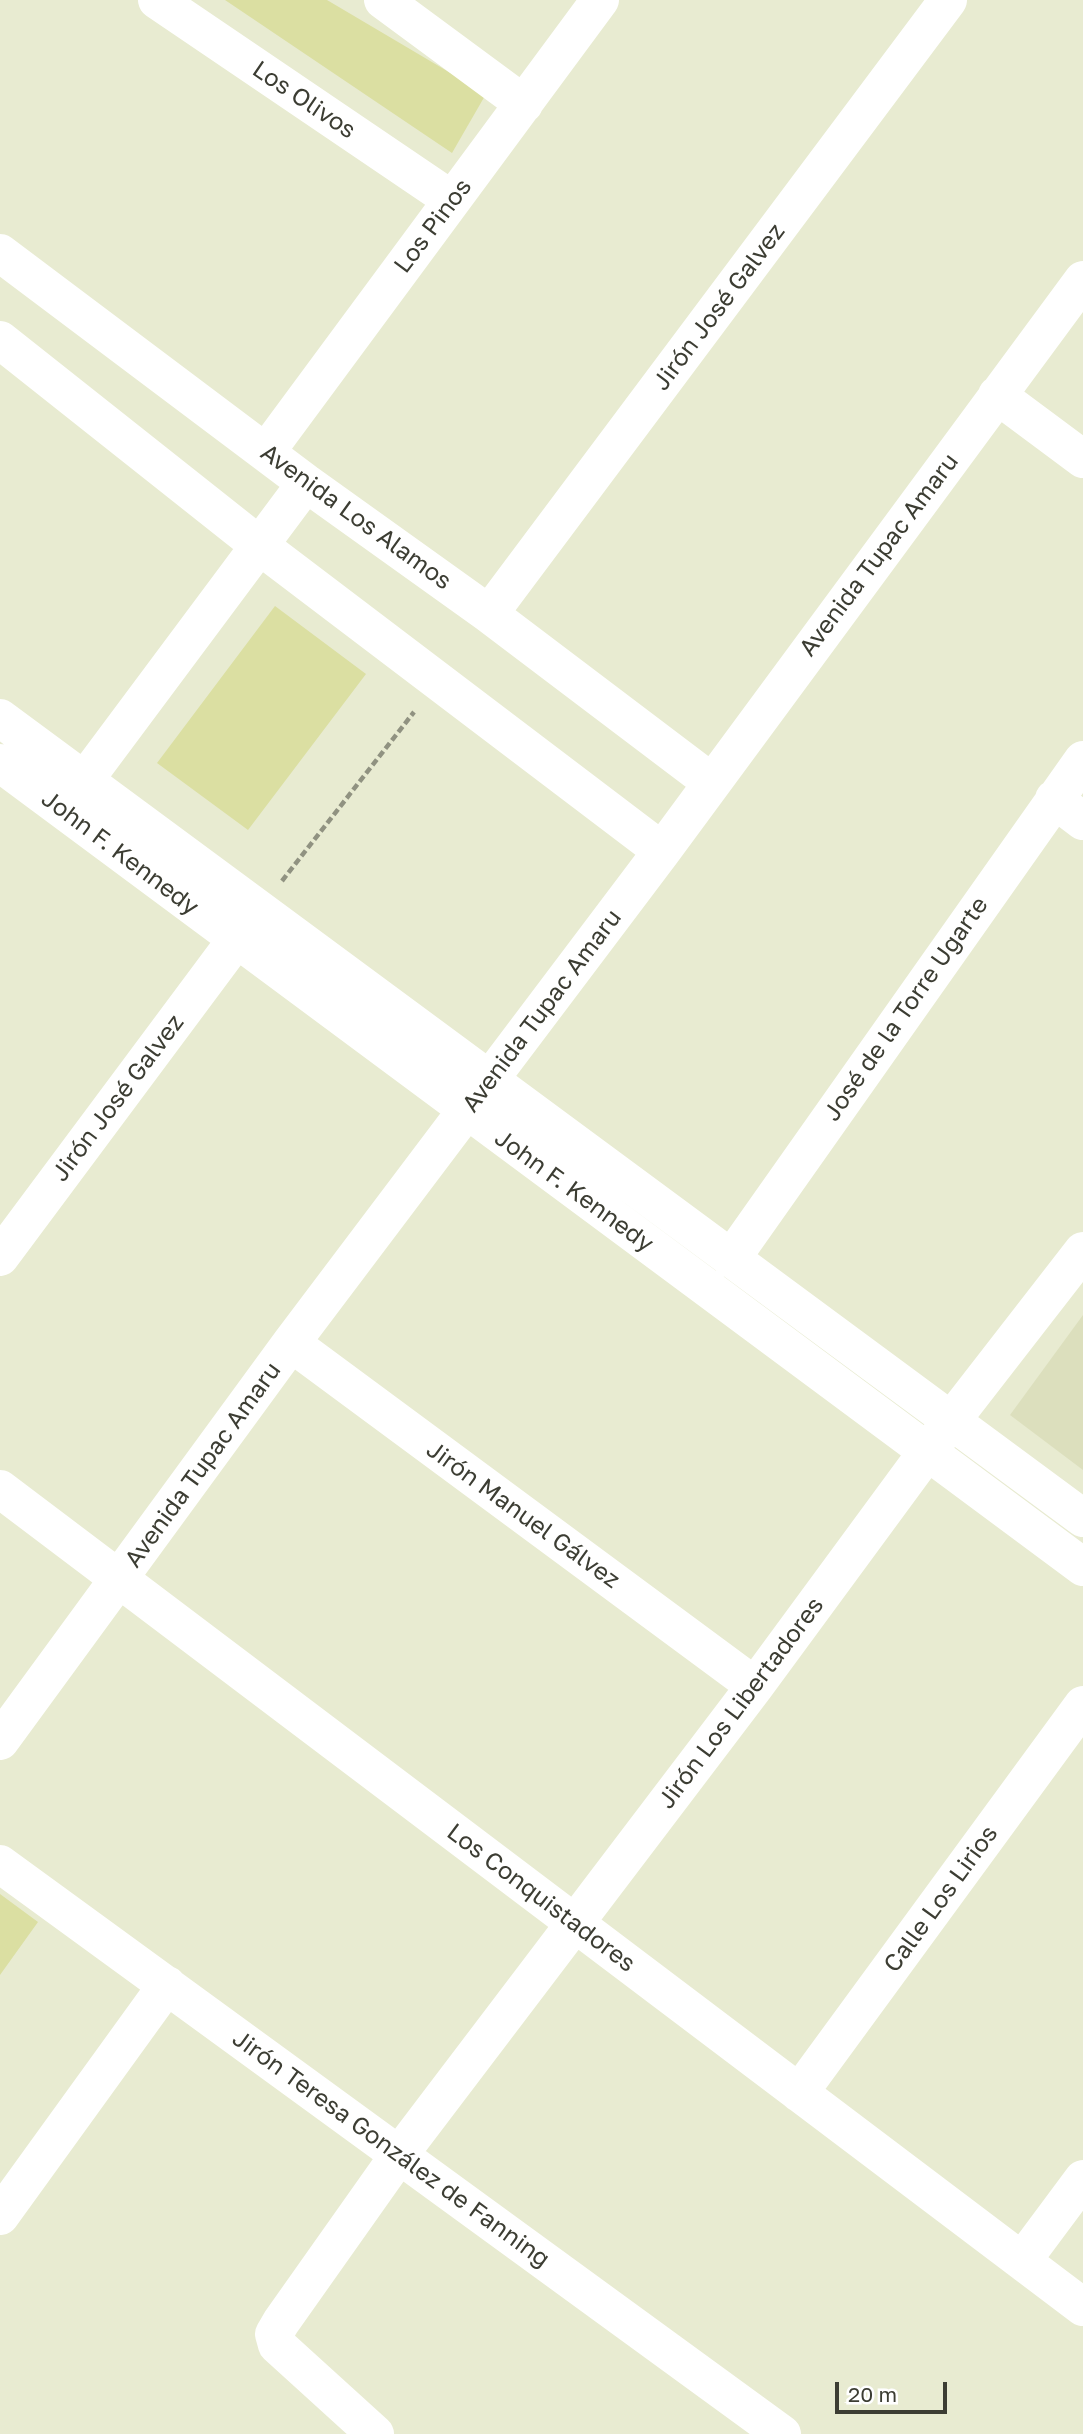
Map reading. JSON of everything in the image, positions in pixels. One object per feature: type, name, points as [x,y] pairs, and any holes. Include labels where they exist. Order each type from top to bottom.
[{"type":"street","name":"Los Olivos","points":[[157,0],[452,200]]},
{"type":"street","points":[[383,0],[524,104]]},
{"type":"street","name":"Los Pinos","points":[[266,452],[600,0]]},
{"type":"street","name":"Jirón José Galvez","points":[[489,614],[948,0]]},
{"type":"street","name":"Avenida Los Alamos","points":[[0,253],[306,483],[489,614],[711,782]]},
{"type":"street","name":"Avenida Tupac Amaru","points":[[0,1741],[292,1343],[662,851],[1083,280]]},
{"type":"street","points":[[0,340],[260,547],[662,851]]},
{"type":"street","points":[[997,395],[1083,459]]},
{"type":"street","points":[[74,795],[306,483]]},
{"type":"street","name":"John F. Kennedy","points":[[0,718],[74,795],[247,925],[466,1112],[1083,1567]]},
{"type":"street","name":"José de la Torre Ugarte","points":[[731,1259],[1068,810],[1083,760]]},
{"type":"street","name":"John F. Kennedy","points":[[6,780],[74,795]]},
{"type":"street","name":"Jirón José Galvez","points":[[0,1257],[247,925]]},
{"type":"street","name":"John F. Kennedy","points":[[247,925],[489,1082],[1083,1518]]},
{"type":"street","name":"Jirón Los Libertadores","points":[[375,2434],[277,2345],[274,2334],[281,2322],[399,2155],[755,1686],[927,1452],[1083,1251]]},
{"type":"street","name":"Jirón Manuel Gálvez","points":[[292,1343],[755,1686]]},
{"type":"street","name":"Los Conquistadores","points":[[0,1489],[1083,2307]]},
{"type":"street","name":"Calle Los Lirios","points":[[799,2093],[1083,1704]]},
{"type":"street","name":"Jirón Teresa González de Fanning","points":[[0,1864],[782,2434]]},
{"type":"street","points":[[0,2216],[167,1985]]},
{"type":"street","points":[[1022,2261],[1083,2179]]},
{"type":"path","points":[[247,925],[438,681]]},
{"type":"shaded area","points":[[1083,1315],[1083,1470],[1010,1415]]},
{"type":"green space","points":[[225,0],[327,0],[486,94],[452,153]]},
{"type":"green space","points":[[275,606],[366,674],[248,830],[157,763]]},
{"type":"green space","points":[[0,1894],[38,1922],[0,1975]]}]
